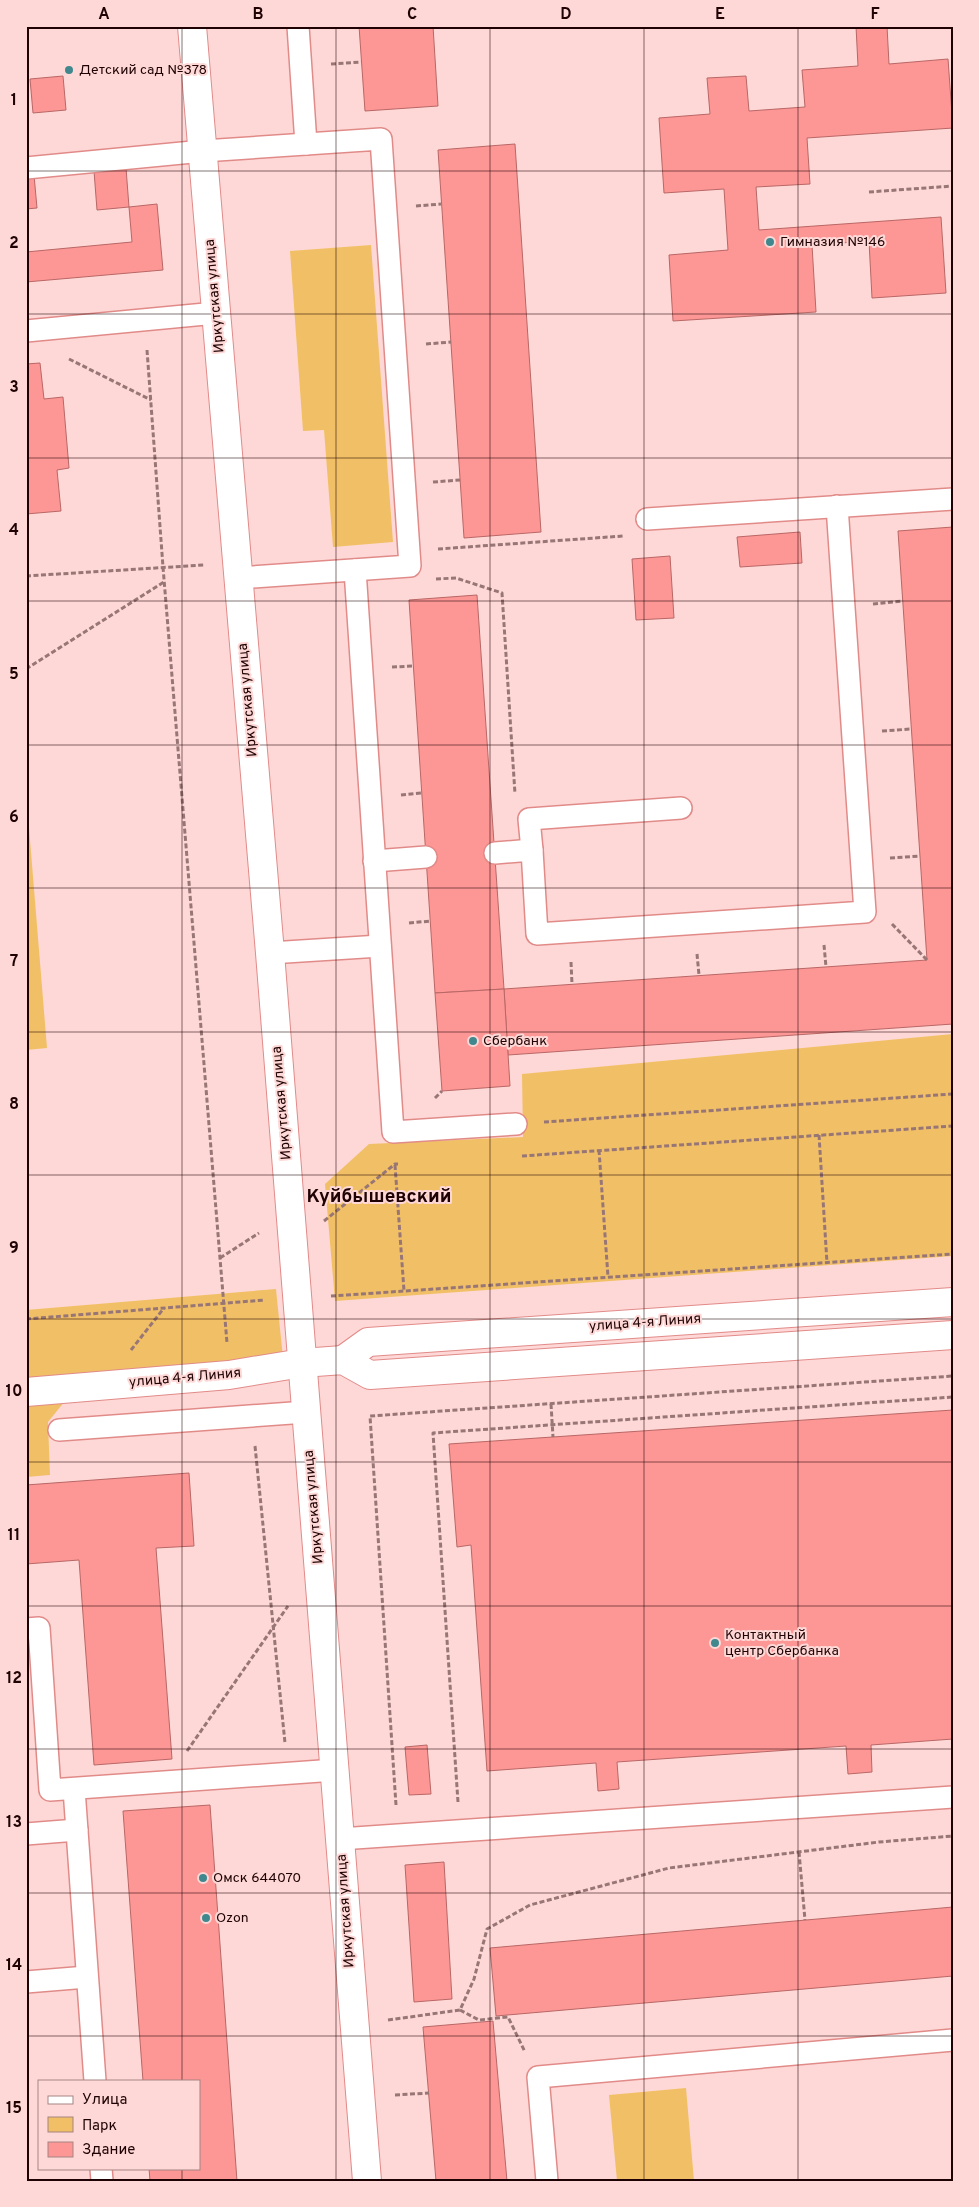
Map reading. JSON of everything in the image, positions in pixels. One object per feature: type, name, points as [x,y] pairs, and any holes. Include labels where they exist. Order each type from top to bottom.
[{"type":"street","name":"Иркутская улица","points":[[192,26],[270,954],[367,2181]]},
{"type":"street","name":"улица 4-я Линия","points":[[26,1392],[230,1375],[302,1363],[343,1360],[368,1342],[953,1302]]},
{"type":"street","points":[[343,1360],[370,1375],[953,1335]]},
{"type":"lane","points":[[298,26],[306,144]]},
{"type":"lane","points":[[26,168],[203,151],[382,139],[410,566],[238,578]]},
{"type":"lane","points":[[26,331],[216,313]]},
{"type":"lane","points":[[648,520],[953,499]]},
{"type":"lane","points":[[681,808],[529,819],[537,934],[865,912],[837,506]]},
{"type":"lane","points":[[355,570],[393,1132],[516,1124]]},
{"type":"lane","points":[[495,853],[532,850]]},
{"type":"lane","points":[[374,861],[426,857]]},
{"type":"lane","points":[[270,954],[380,946]]},
{"type":"lane","points":[[59,1430],[306,1412]]},
{"type":"lane","points":[[26,1629],[38,1628],[50,1790],[334,1770]]},
{"type":"lane","points":[[74,1789],[95,2080]]},
{"type":"lane","points":[[340,1839],[953,1797]]},
{"type":"lane","points":[[26,1834],[77,1830]]},
{"type":"lane","points":[[26,1982],[87,1977]]},
{"type":"lane","points":[[547,2181],[538,2077],[953,2040]]},
{"type":"path","points":[[338,63],[361,62]]},
{"type":"path","points":[[869,192],[953,186]]},
{"type":"path","points":[[422,206],[441,204]]},
{"type":"path","points":[[145,320],[164,582],[230,1375]]},
{"type":"path","points":[[428,344],[450,342]]},
{"type":"path","points":[[68,358],[151,400]]},
{"type":"path","points":[[441,482],[460,480]]},
{"type":"path","points":[[409,551],[649,534],[648,520]]},
{"type":"path","points":[[26,576],[163,567]]},
{"type":"path","points":[[456,578],[502,593],[516,801]]},
{"type":"path","points":[[26,669],[164,582]]},
{"type":"path","points":[[868,604],[903,601]]},
{"type":"path","points":[[396,667],[413,666]]},
{"type":"path","points":[[876,731],[911,729]]},
{"type":"path","points":[[404,794],[422,793]]},
{"type":"path","points":[[885,859],[920,856]]},
{"type":"path","points":[[886,918],[927,960]]},
{"type":"path","points":[[413,922],[431,921]]},
{"type":"path","points":[[516,1124],[953,1094]]},
{"type":"path","points":[[521,1156],[953,1126]]},
{"type":"path","points":[[819,1135],[827,1262]]},
{"type":"path","points":[[599,1150],[608,1278]]},
{"type":"path","points":[[395,1164],[404,1291]]},
{"type":"path","points":[[319,1225],[395,1164],[405,1164]]},
{"type":"path","points":[[220,1258],[266,1228]]},
{"type":"path","points":[[26,1319],[223,1303],[953,1254]]},
{"type":"path","points":[[102,1385],[164,1308]]},
{"type":"path","points":[[398,1835],[370,1416],[953,1376]]},
{"type":"path","points":[[460,1830],[433,1433],[953,1397]]},
{"type":"path","points":[[551,1404],[553,1437]]},
{"type":"path","points":[[252,1416],[288,1773]]},
{"type":"path","points":[[165,1782],[318,1563]]},
{"type":"path","points":[[460,2010],[474,1979],[488,1929],[530,1905],[670,1868],[953,1836]]},
{"type":"path","points":[[799,1852],[805,1920]]},
{"type":"path","points":[[355,2024],[460,2010],[478,2020],[508,2018],[538,2077]]},
{"type":"path","points":[[395,2096],[429,2092]]},
{"type":"green space","points":[[371,245],[393,542],[333,547],[324,430],[303,431],[290,251]]},
{"type":"green space","points":[[26,791],[47,1048],[26,1050]]},
{"type":"green space","points":[[953,1034],[953,1256],[335,1301],[325,1184],[369,1144],[523,1137],[522,1074]]},
{"type":"green space","points":[[276,1289],[285,1378],[65,1401],[48,1422],[50,1475],[26,1477],[26,1310]]},
{"type":"green space","points":[[686,2088],[694,2181],[617,2181],[609,2095]]},
{"type":"building","points":[[359,26],[433,26],[438,106],[365,111]]},
{"type":"building","points":[[856,26],[887,26],[889,64],[948,59],[953,128],[807,138],[810,184],[756,187],[759,230],[941,217],[946,293],[872,298],[869,241],[812,245],[816,312],[673,321],[669,255],[728,250],[724,189],[664,193],[659,118],[710,114],[707,78],[746,76],[749,111],[805,107],[802,70],[858,66]]},
{"type":"building","points":[[63,76],[66,110],[33,113],[30,79]]},
{"type":"building","points":[[515,144],[541,532],[464,538],[438,150]]},
{"type":"building","points":[[126,168],[129,207],[97,210],[94,171]]},
{"type":"building","points":[[26,175],[34,175],[37,208],[26,209]]},
{"type":"building","points":[[157,204],[163,270],[26,282],[26,252],[132,242],[129,207]]},
{"type":"building","points":[[40,363],[44,399],[63,397],[69,468],[57,470],[61,511],[26,514],[26,364]]},
{"type":"building","points":[[953,527],[953,1024],[508,1055],[504,989],[927,960],[898,531]]},
{"type":"building","points":[[800,532],[802,563],[740,567],[737,537]]},
{"type":"building","points":[[670,556],[674,618],[636,620],[632,559]]},
{"type":"building","points":[[477,595],[504,989],[435,993],[409,600]]},
{"type":"building","points":[[504,989],[510,1086],[442,1091],[435,993]]},
{"type":"building","name":"Контактный центр Сбербанка","points":[[953,1410],[953,1739],[871,1745],[872,1772],[848,1774],[846,1746],[617,1762],[619,1789],[598,1791],[596,1763],[487,1771],[471,1545],[457,1547],[449,1444]]},
{"type":"building","points":[[189,1473],[194,1546],[156,1548],[172,1759],[94,1765],[79,1560],[26,1564],[26,1485]]},
{"type":"building","points":[[427,1745],[431,1794],[409,1795],[405,1747]]},
{"type":"building","points":[[210,1805],[237,2181],[150,2181],[149,2170],[200,2170],[200,2080],[143,2080],[123,1811]]},
{"type":"building","points":[[444,1862],[452,1999],[414,2002],[405,1865]]},
{"type":"building","points":[[953,1907],[953,1976],[496,2016],[490,1948]]},
{"type":"building","points":[[493,2021],[507,2181],[436,2181],[423,2027]]},
{"type":"place","name":"Детский сад №378","points":[[69,70]]},
{"type":"place","name":"Гимназия №146","points":[[770,242]]},
{"type":"place","name":"Сбербанк","points":[[473,1041]]},
{"type":"place","name":"Контактный центр Сбербанка","points":[[715,1643]]},
{"type":"place","name":"Омск 644070","points":[[203,1878]]},
{"type":"place","name":"Ozon","points":[[206,1918]]},
{"type":"district","name":"Куйбышевский","points":[[379,1197]]}]
